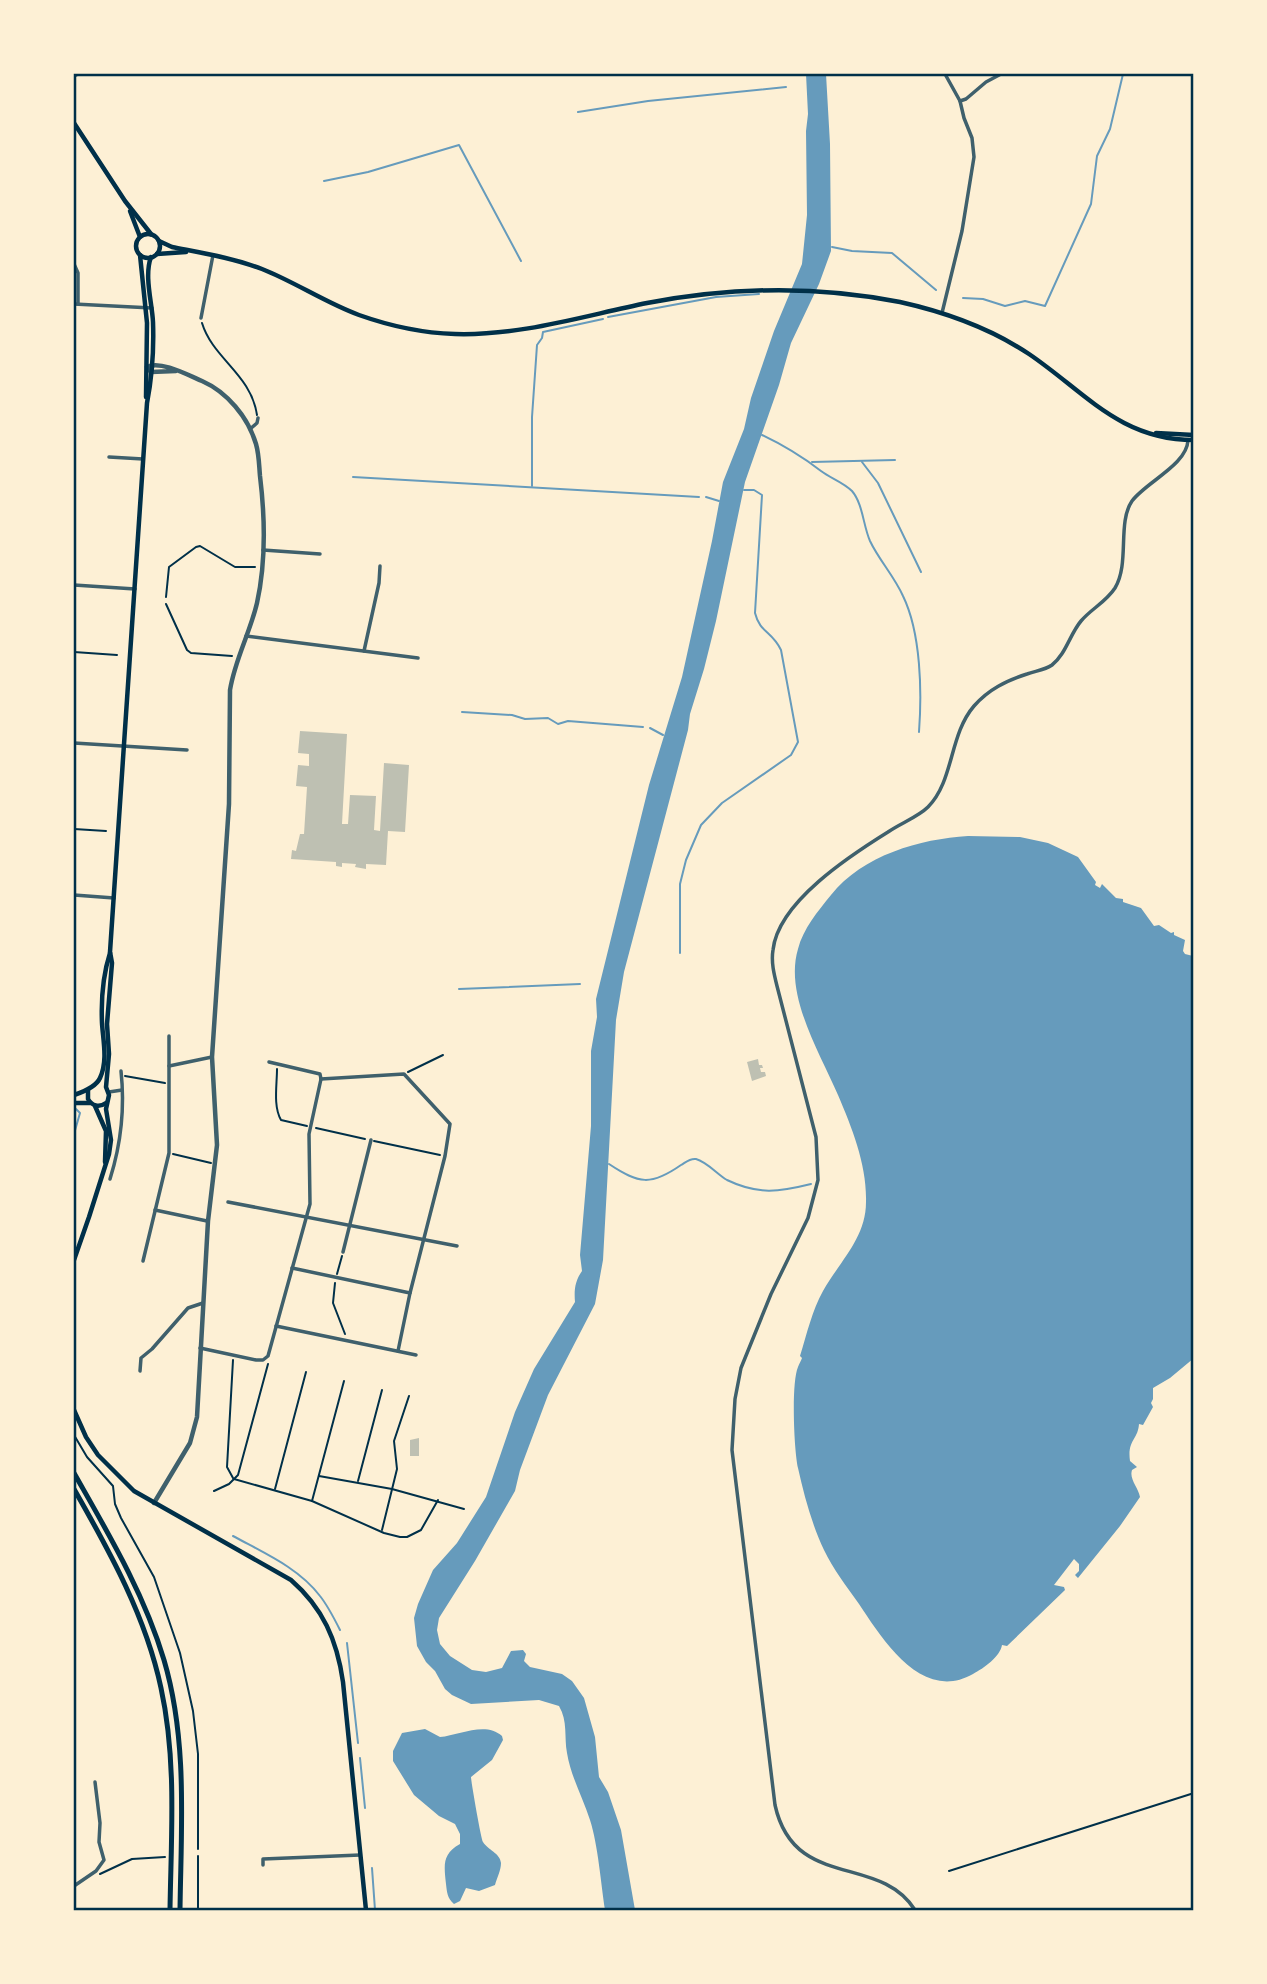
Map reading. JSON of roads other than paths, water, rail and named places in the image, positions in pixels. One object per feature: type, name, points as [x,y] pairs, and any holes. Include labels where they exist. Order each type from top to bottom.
[{"type":"highway","points":[[74,1473],[121,1555],[165,1662],[175,1711],[181,1770],[180,1910]]},
{"type":"highway","points":[[74,1489],[145,1629],[162,1689],[171,1772],[170,1910]]},
{"type":"main road","points":[[74,123],[76,130],[125,201],[159,241],[172,247],[259,268],[360,316],[407,328],[453,334],[506,332],[541,327],[695,295],[780,289],[824,291],[893,301],[942,313],[1008,341],[1103,412],[1129,426],[1149,433],[1191,437]]},
{"type":"main road","points":[[125,201],[140,237]]},
{"type":"main road","points":[[149,308],[136,244],[140,237],[151,234]]},
{"type":"main road","points":[[74,1095],[96,1084],[102,1074],[104,1055],[102,994],[110,952],[147,403],[148,269],[160,248],[159,241]]},
{"type":"main road","points":[[140,255],[197,252]]},
{"type":"main road","points":[[147,403],[151,372],[149,365]]},
{"type":"main road","points":[[74,1260],[109,1154],[112,1131],[106,1103],[109,1054],[107,1024],[112,962],[110,952]]},
{"type":"main road","points":[[96,1084],[108,1089]]},
{"type":"main road","points":[[88,1089],[87,1096],[106,1131],[105,1163]]},
{"type":"main road","points":[[74,1102],[106,1103]]},
{"type":"main road","points":[[74,1410],[86,1437],[98,1455],[134,1491],[291,1580],[308,1596],[325,1620],[340,1662],[366,1910]]},
{"type":"street","points":[[74,76],[78,74]]},
{"type":"street","points":[[942,313],[962,231],[974,158],[972,138],[960,101],[945,74]]},
{"type":"street","points":[[960,101],[1001,74]]},
{"type":"street","points":[[201,318],[213,255]]},
{"type":"street","points":[[74,264],[78,273],[76,304],[149,308]]},
{"type":"street","points":[[149,365],[167,366],[208,383],[228,399],[250,429],[257,446],[263,498],[263,550],[257,600],[230,690],[229,816],[212,1057],[217,1145],[208,1221],[197,1417],[193,1436],[154,1503]]},
{"type":"street","points":[[151,372],[176,371]]},
{"type":"street","points":[[250,429],[257,423],[258,418]]},
{"type":"street","points":[[915,1910],[900,1893],[888,1885],[809,1858],[784,1833],[775,1805],[735,1480],[733,1415],[738,1382],[750,1345],[771,1294],[808,1219],[814,1203],[819,1168],[816,1137],[772,965],[773,949],[776,937],[793,909],[819,880],[872,842],[930,806],[942,783],[958,730],[975,705],[1002,683],[1044,669],[1057,659],[1082,620],[1116,586],[1124,557],[1128,507],[1134,498],[1181,457],[1191,437]]},
{"type":"street","points":[[109,457],[143,459]]},
{"type":"street","points":[[263,550],[320,554]]},
{"type":"street","points":[[364,651],[379,583],[380,566]]},
{"type":"street","points":[[74,585],[135,589]]},
{"type":"street","points":[[246,636],[418,658]]},
{"type":"street","points":[[74,743],[187,750]]},
{"type":"street","points":[[74,895],[114,898]]},
{"type":"street","points":[[143,1261],[169,1153],[169,1036]]},
{"type":"street","points":[[169,1066],[212,1057]]},
{"type":"street","points":[[200,1348],[264,1360],[270,1352],[307,1216],[310,1198],[310,1127],[320,1074],[269,1062]]},
{"type":"street","points":[[110,1179],[121,1127],[121,1073]]},
{"type":"street","points":[[321,1079],[404,1074],[448,1120],[450,1132],[445,1156],[398,1351]]},
{"type":"street","points":[[108,1089],[122,1090]]},
{"type":"street","points":[[343,1251],[371,1140]]},
{"type":"street","points":[[228,1202],[457,1246]]},
{"type":"street","points":[[155,1210],[208,1221]]},
{"type":"street","points":[[292,1268],[410,1293]]},
{"type":"street","points":[[140,1371],[141,1358],[188,1308],[203,1303]]},
{"type":"street","points":[[276,1326],[416,1355]]},
{"type":"street","points":[[74,1886],[96,1871],[104,1860],[99,1842],[100,1823],[95,1782]]},
{"type":"street","points":[[262,1865],[263,1859],[362,1855]]},
{"type":"water","points":[[806,74],[826,74],[831,251],[819,284],[791,343],[745,482],[716,621],[624,972],[616,1020],[603,1260],[595,1304],[548,1395],[515,1491],[439,1618],[437,1630],[440,1644],[450,1656],[472,1670],[486,1672],[502,1668],[511,1651],[523,1650],[526,1654],[524,1661],[530,1667],[562,1674],[572,1681],[584,1698],[595,1737],[599,1777],[608,1792],[621,1830],[635,1910],[605,1910],[593,1830],[569,1762],[565,1723],[559,1706],[539,1700],[471,1704],[452,1695],[445,1689],[417,1646],[414,1618],[433,1570],[457,1543],[486,1497],[515,1412],[534,1369],[575,1302],[576,1286],[582,1271],[580,1255],[591,1126],[591,1051],[597,1017],[596,999],[649,785],[682,677],[723,482],[744,429],[751,398],[774,331],[802,264],[807,215]]},
{"type":"water","points":[[968,836],[1020,837],[1048,843],[1078,857],[1096,882],[1095,885],[1100,888],[1102,884],[1116,898],[1141,908],[1154,926],[1159,925],[1185,940],[1183,951],[1193,956],[1194,1358],[1153,1388],[1153,1407],[1143,1425],[1139,1424],[1130,1449],[1130,1461],[1137,1467],[1132,1470],[1132,1477],[1140,1497],[1120,1526],[1078,1578],[1075,1575],[1079,1571],[1079,1564],[1074,1559],[1054,1585],[1064,1587],[1065,1590],[1007,1646],[1002,1645],[991,1662],[973,1674],[954,1681],[937,1680],[921,1674],[892,1650],[880,1634],[824,1550],[798,1468],[794,1401],[796,1375],[802,1358],[800,1356],[819,1299],[862,1227],[866,1188],[858,1147],[806,1024],[796,985],[795,967],[800,942],[811,920],[844,881],[859,869],[912,845]]},
{"type":"water","points":[[425,1729],[440,1737],[472,1730],[488,1730],[502,1736],[503,1740],[492,1760],[471,1777],[482,1839],[500,1860],[500,1871],[495,1885],[479,1891],[466,1888],[460,1901],[454,1904],[447,1892],[445,1866],[447,1856],[460,1844],[460,1834],[455,1824],[439,1816],[414,1795],[393,1761],[393,1751],[402,1733]]},
{"type":"waterway","points":[[963,298],[983,299],[1005,306],[1025,301],[1045,306],[1091,204],[1097,156],[1110,129],[1123,74]]},
{"type":"waterway","points":[[578,112],[648,101],[786,87]]},
{"type":"waterway","points":[[324,181],[368,172],[459,145],[521,261]]},
{"type":"waterway","points":[[832,247],[892,253],[936,290]]},
{"type":"waterway","points":[[608,317],[716,297],[759,294]]},
{"type":"waterway","points":[[532,486],[532,417],[537,345],[543,332],[603,319]]},
{"type":"waterway","points":[[762,435],[845,485],[856,496],[870,541],[899,589],[914,627],[920,681],[919,732]]},
{"type":"waterway","points":[[812,462],[895,460]]},
{"type":"waterway","points":[[862,462],[878,483],[921,572]]},
{"type":"waterway","points":[[353,477],[699,497]]},
{"type":"waterway","points":[[680,953],[680,884],[686,860],[701,825],[722,803],[791,755],[798,742],[781,650],[760,625],[755,613],[762,495],[754,490],[744,490]]},
{"type":"waterway","points":[[706,497],[719,501]]},
{"type":"waterway","points":[[462,712],[512,715],[525,719],[548,718],[558,724],[568,721],[643,727]]},
{"type":"waterway","points":[[650,728],[663,735]]},
{"type":"waterway","points":[[459,989],[580,984]]},
{"type":"waterway","points":[[74,1134],[80,1113],[76,1109]]},
{"type":"waterway","points":[[609,1164],[629,1176],[645,1180],[661,1177],[696,1159],[727,1180],[749,1188],[769,1191],[811,1184]]},
{"type":"waterway","points":[[233,1536],[302,1577],[323,1600],[340,1630]]},
{"type":"waterway","points":[[347,1643],[358,1743]]},
{"type":"waterway","points":[[360,1758],[365,1808]]},
{"type":"waterway","points":[[372,1868],[375,1910]]}]
